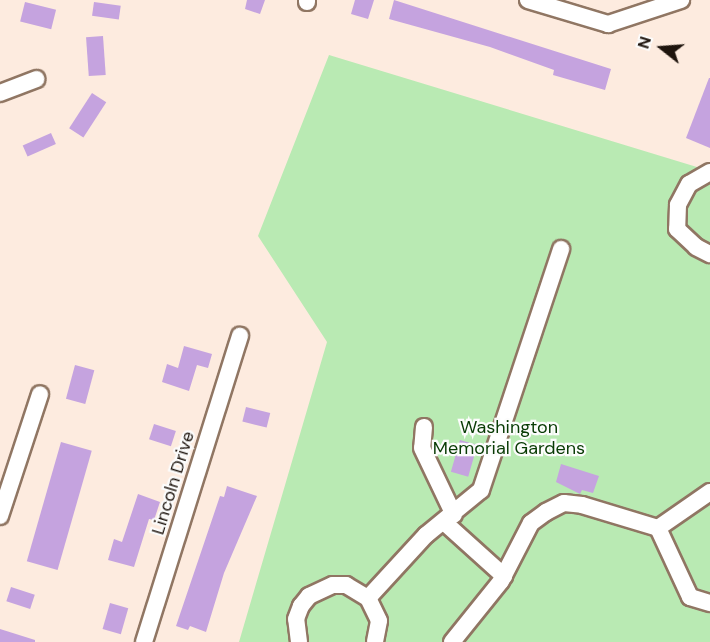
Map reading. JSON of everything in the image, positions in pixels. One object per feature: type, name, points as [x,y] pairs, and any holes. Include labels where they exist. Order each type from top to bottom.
[{"type":"street","points":[[528,0],[608,24],[680,0]]},
{"type":"street","points":[[0,93],[36,79]]},
{"type":"street","points":[[710,172],[689,184],[678,205],[677,229],[696,247],[710,254]]},
{"type":"street","points":[[368,598],[426,535],[449,519],[481,490],[561,249]]},
{"type":"street","name":"Lincoln Drive","points":[[144,642],[240,336]]},
{"type":"street","points":[[0,516],[40,394]]},
{"type":"street","points":[[424,427],[422,448],[449,519],[504,576]]},
{"type":"street","points":[[452,642],[484,606],[504,576],[531,523],[564,503],[658,528],[710,492]]},
{"type":"street","points":[[658,528],[690,597],[710,603]]},
{"type":"street","points":[[299,642],[296,619],[301,606],[320,588],[346,585],[368,598],[379,621],[375,642]]},
{"type":"green space","name":"Washington Memorial Gardens","points":[[329,55],[710,171],[710,642],[239,642],[327,342],[258,236]]},
{"type":"building","points":[[247,0],[265,0],[260,14],[245,9]]},
{"type":"building","points":[[355,0],[374,0],[368,19],[351,14]]},
{"type":"building","points":[[394,0],[611,69],[605,90],[553,75],[554,70],[490,47],[389,19]]},
{"type":"building","points":[[25,2],[56,10],[51,29],[20,21]]},
{"type":"building","points":[[94,2],[121,6],[119,20],[92,16]]},
{"type":"building","points":[[103,36],[106,75],[89,76],[86,37]]},
{"type":"building","points":[[710,78],[710,148],[686,138]]},
{"type":"building","points":[[92,93],[106,102],[83,137],[69,128]]},
{"type":"building","points":[[51,133],[56,144],[28,157],[23,146]]},
{"type":"building","points":[[184,346],[212,354],[208,368],[197,365],[189,391],[162,382],[167,364],[178,368]]},
{"type":"building","points":[[75,365],[94,370],[85,404],[66,399]]},
{"type":"building","points":[[246,407],[270,413],[267,428],[242,422]]},
{"type":"building","points":[[154,424],[176,431],[171,446],[149,439]]},
{"type":"building","points":[[460,440],[477,445],[468,477],[451,472]]},
{"type":"building","points":[[61,442],[92,451],[58,570],[27,561]]},
{"type":"building","points":[[561,464],[599,476],[593,493],[582,490],[580,494],[556,482]]},
{"type":"building","points":[[227,486],[257,496],[224,573],[206,632],[190,626],[188,630],[176,626],[220,496],[224,497]]},
{"type":"building","points":[[138,494],[160,502],[154,520],[149,519],[134,567],[108,560],[114,539],[122,542]]},
{"type":"building","points":[[11,587],[35,595],[30,609],[6,601]]},
{"type":"building","points":[[110,603],[128,608],[121,634],[103,629]]},
{"type":"building","points":[[0,629],[35,640],[35,642],[0,642]]}]
